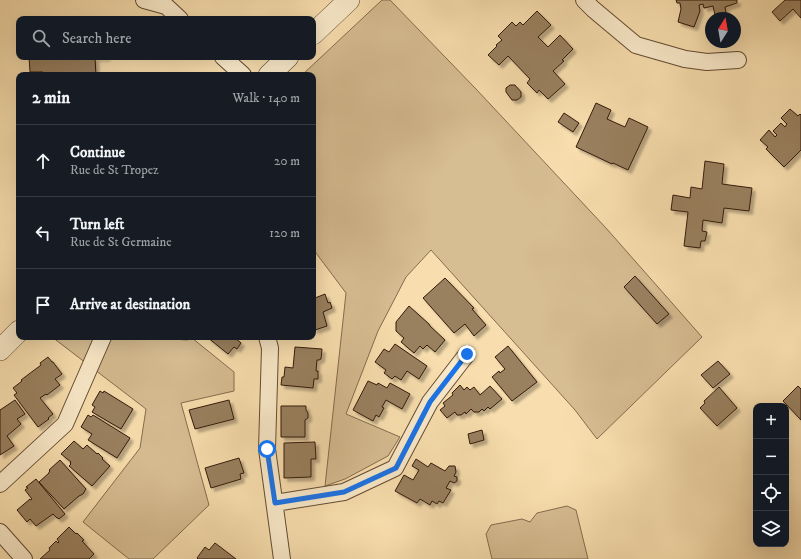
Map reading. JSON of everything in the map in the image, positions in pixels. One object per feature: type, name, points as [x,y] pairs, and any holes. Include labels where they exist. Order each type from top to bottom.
[{"type":"street","points":[[144,0],[166,6],[177,16]]},
{"type":"street","points":[[316,31],[349,0]]},
{"type":"street","points":[[584,0],[636,45],[685,59],[707,62],[738,60]]},
{"type":"street","points":[[226,60],[240,72]]},
{"type":"street","points":[[272,72],[285,60]]},
{"type":"street","points":[[0,350],[16,334]]},
{"type":"street","points":[[0,484],[65,424],[102,340]]},
{"type":"street","points":[[268,340],[270,348],[267,449],[282,559]]},
{"type":"street","points":[[275,503],[344,492],[396,468],[430,402],[467,354]]},
{"type":"street","points":[[0,532],[24,559]]},
{"type":"shaded area","points":[[382,0],[390,0],[476,89],[606,228],[702,337],[597,439],[575,410],[431,250],[406,277],[378,331],[346,414],[400,437],[388,456],[345,479],[325,486],[346,293],[316,253],[316,72],[305,72]]},
{"type":"shaded area","points":[[56,340],[194,340],[234,372],[234,391],[181,403],[209,505],[153,559],[129,559],[83,522],[140,448],[146,409]]},
{"type":"shaded area","points":[[567,506],[576,510],[588,559],[492,559],[486,534],[491,525],[522,519],[530,522],[537,513]]},
{"type":"building","points":[[676,0],[737,0],[737,3],[725,7],[726,12],[714,12],[713,6],[704,8],[703,4],[699,5],[700,11],[694,27],[678,22],[681,9],[680,3],[677,3]]},
{"type":"building","points":[[785,0],[801,0],[801,18],[793,9],[780,21],[772,12]]},
{"type":"building","points":[[537,11],[551,25],[538,37],[548,47],[560,35],[573,49],[562,60],[564,61],[553,71],[565,84],[548,99],[539,90],[537,93],[527,83],[530,79],[508,56],[499,65],[488,55],[502,40],[498,36],[512,22],[516,26],[520,22],[523,25]]},
{"type":"building","points":[[29,60],[95,60],[96,72],[30,72]]},
{"type":"building","points":[[510,85],[515,85],[521,92],[521,97],[517,100],[512,100],[506,92],[506,88]]},
{"type":"building","points":[[596,103],[611,110],[607,119],[625,127],[629,118],[648,127],[628,170],[576,147]]},
{"type":"building","points":[[790,109],[798,116],[800,114],[801,115],[801,150],[784,167],[766,149],[768,147],[760,140],[769,130],[775,137],[777,135],[773,131],[781,123],[785,127],[787,124],[781,118]]},
{"type":"building","points":[[564,113],[579,123],[573,132],[558,122]]},
{"type":"building","points":[[705,161],[724,164],[722,184],[752,188],[749,211],[724,208],[722,223],[703,220],[702,231],[707,232],[705,241],[701,241],[700,248],[684,246],[688,212],[671,210],[673,195],[690,198],[691,187],[702,189]]},
{"type":"building","points":[[635,276],[669,314],[657,324],[624,287]]},
{"type":"building","points":[[445,278],[474,308],[472,309],[486,325],[474,336],[465,324],[454,333],[423,298]]},
{"type":"building","points":[[325,294],[328,303],[330,302],[332,308],[323,312],[327,326],[316,330],[316,298]]},
{"type":"building","points":[[409,306],[445,340],[435,352],[427,345],[423,349],[420,346],[414,353],[401,342],[404,338],[396,331],[396,322]]},
{"type":"building","points":[[211,340],[238,340],[241,343],[237,349],[234,347],[228,354]]},
{"type":"building","points":[[395,344],[427,366],[419,379],[407,371],[401,380],[395,376],[392,379],[384,373],[386,370],[375,362],[384,349],[389,352]]},
{"type":"building","points":[[508,346],[537,382],[512,401],[492,377],[499,371],[500,373],[505,369],[495,357]]},
{"type":"building","points":[[295,347],[322,349],[321,359],[317,360],[316,371],[318,371],[318,379],[314,379],[313,388],[281,385],[285,367],[293,368]]},
{"type":"building","points":[[48,357],[62,374],[55,379],[60,385],[47,395],[46,394],[40,398],[53,414],[38,427],[14,395],[17,393],[13,388],[41,365],[40,363]]},
{"type":"building","points":[[718,361],[730,374],[713,388],[701,375]]},
{"type":"building","points":[[368,381],[377,385],[378,383],[387,388],[390,383],[410,394],[402,409],[386,400],[379,417],[376,415],[373,421],[353,410]]},
{"type":"building","points":[[460,385],[464,390],[467,387],[470,390],[474,387],[480,395],[490,386],[502,399],[490,409],[488,407],[484,411],[482,409],[479,412],[474,412],[471,409],[466,414],[465,412],[461,415],[457,415],[455,412],[447,418],[440,410],[445,406],[443,403],[453,395],[452,393]]},
{"type":"building","points":[[798,386],[801,389],[801,420],[789,407],[789,403],[785,403],[783,401]]},
{"type":"building","points":[[719,387],[737,408],[717,426],[700,408],[705,403],[704,401]]},
{"type":"building","points":[[100,391],[103,393],[104,391],[133,409],[121,429],[92,412],[95,407],[92,405]]},
{"type":"building","points":[[15,400],[25,414],[17,419],[21,424],[7,436],[14,446],[0,455],[0,410]]},
{"type":"building","points":[[229,400],[234,419],[195,429],[189,410]]},
{"type":"building","points":[[281,406],[306,406],[308,418],[305,420],[305,437],[281,437]]},
{"type":"building","points":[[88,415],[91,417],[93,415],[130,438],[117,458],[88,440],[92,434],[81,427]]},
{"type":"building","points":[[482,430],[484,440],[470,444],[468,434]]},
{"type":"building","points":[[74,441],[83,449],[87,445],[97,454],[98,453],[110,466],[92,486],[69,466],[71,462],[61,454]]},
{"type":"building","points":[[315,442],[316,459],[311,459],[311,477],[284,478],[284,443]]},
{"type":"building","points":[[239,458],[244,473],[240,474],[241,479],[211,488],[205,468]]},
{"type":"building","points":[[416,459],[428,467],[431,463],[445,471],[449,466],[455,466],[456,472],[454,476],[457,477],[457,481],[454,483],[450,481],[446,488],[451,490],[443,503],[439,501],[437,504],[432,501],[430,505],[420,499],[417,503],[395,491],[404,475],[413,480],[419,470],[412,466]]},
{"type":"building","points":[[60,460],[86,489],[83,494],[64,509],[39,482]]},
{"type":"building","points":[[36,479],[65,514],[59,519],[53,514],[36,526],[30,519],[27,522],[17,510],[32,499],[25,490],[28,488],[26,487]]},
{"type":"building","points":[[69,527],[84,540],[82,541],[94,554],[89,559],[40,559],[50,550],[49,548],[56,541],[58,543],[59,542],[57,539]]},
{"type":"building","points":[[215,543],[236,559],[197,558],[205,547],[209,550]]},
{"type":"route","points":[[267,449],[275,503],[344,492],[396,468],[430,402],[467,354]]}]
